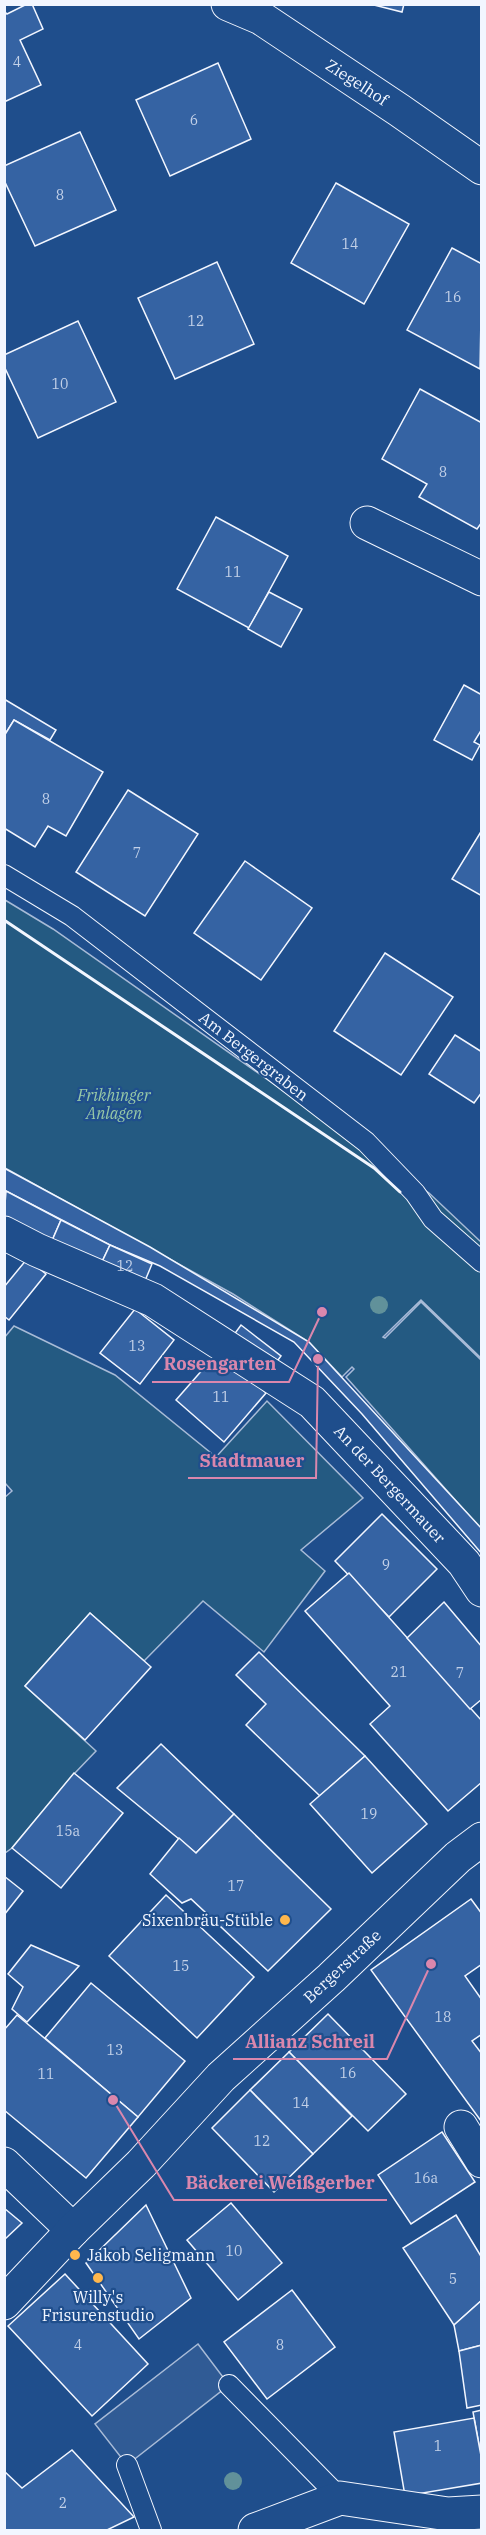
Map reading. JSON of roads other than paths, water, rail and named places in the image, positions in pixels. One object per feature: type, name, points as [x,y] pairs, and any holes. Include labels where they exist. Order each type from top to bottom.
[{"type":"street","name":"Ziegelhof","points":[[228,4],[261,18],[482,168]]},
{"type":"street","points":[[367,523],[482,579]]},
{"type":"street","name":"An der Bergermauer","points":[[4,1233],[153,1300],[312,1402],[464,1563],[482,1590]]},
{"type":"street","name":"Bergerstraße","points":[[4,2303],[73,2230],[141,2164],[221,2077],[331,1978],[458,1857],[482,1839]]},
{"type":"street","points":[[461,2127],[482,2161]]},
{"type":"street","points":[[4,2164],[73,2230]]},
{"type":"street","points":[[255,2530],[340,2498],[448,2514],[482,2512]]},
{"type":"lane","name":"Am Bergergraben","points":[[4,875],[72,916],[366,1142],[415,1193],[433,1219],[482,1262]]},
{"type":"lane","points":[[229,2385],[340,2498]]},
{"type":"lane","points":[[127,2464],[151,2530]]},
{"type":"place","name":"Rosengarten","points":[[322,1312]]},
{"type":"place","name":"Stadtmauer","points":[[318,1359]]},
{"type":"place","name":"Sixenbräu-Stüble","points":[[285,1920]]},
{"type":"place","name":"Allianz Schreil","points":[[431,1964]]},
{"type":"place","name":"Bäckerei Weißgerber","points":[[113,2100]]},
{"type":"place","name":"Jakob Seligmann","points":[[75,2255]]},
{"type":"place","name":"Willy's Frisurenstudio","points":[[98,2278]]},
{"type":"park label","name":"Frikhinger Anlagen","points":[[114,1104]]}]
